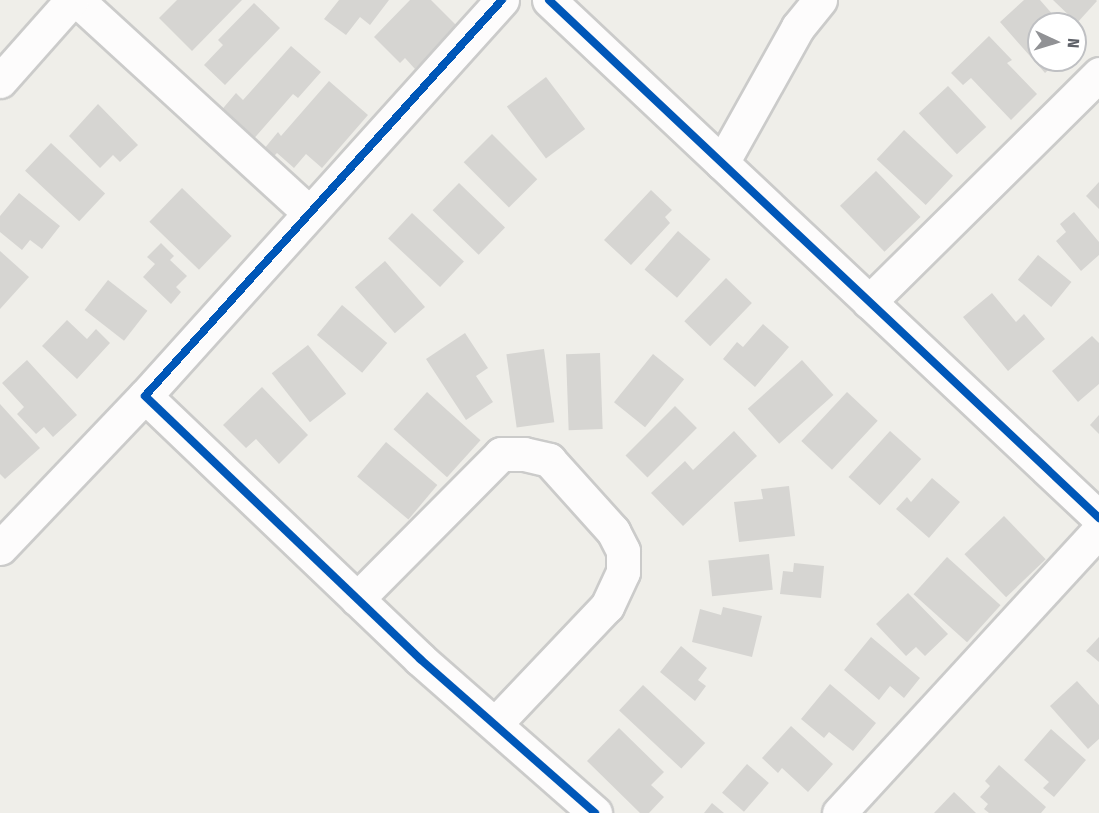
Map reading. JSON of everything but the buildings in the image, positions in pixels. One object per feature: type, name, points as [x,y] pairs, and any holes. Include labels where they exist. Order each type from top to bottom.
[{"type":"street","points":[[0,81],[72,0]]},
{"type":"street","points":[[77,0],[308,212]]},
{"type":"street","points":[[0,548],[146,396],[308,212],[502,0]]},
{"type":"street","points":[[549,0],[1099,518]]},
{"type":"street","points":[[722,163],[798,27],[819,0]]},
{"type":"street","points":[[869,302],[1099,74]]},
{"type":"street","points":[[146,396],[357,599],[594,813]]},
{"type":"street","points":[[357,599],[501,454],[524,454],[549,460],[613,531],[623,551],[623,572],[607,606],[496,723]]},
{"type":"street","points":[[839,813],[1099,530]]},
{"type":"cycle path","points":[[502,0],[145,396],[420,659],[595,813]]},
{"type":"cycle path","points":[[549,0],[1099,518]]}]
